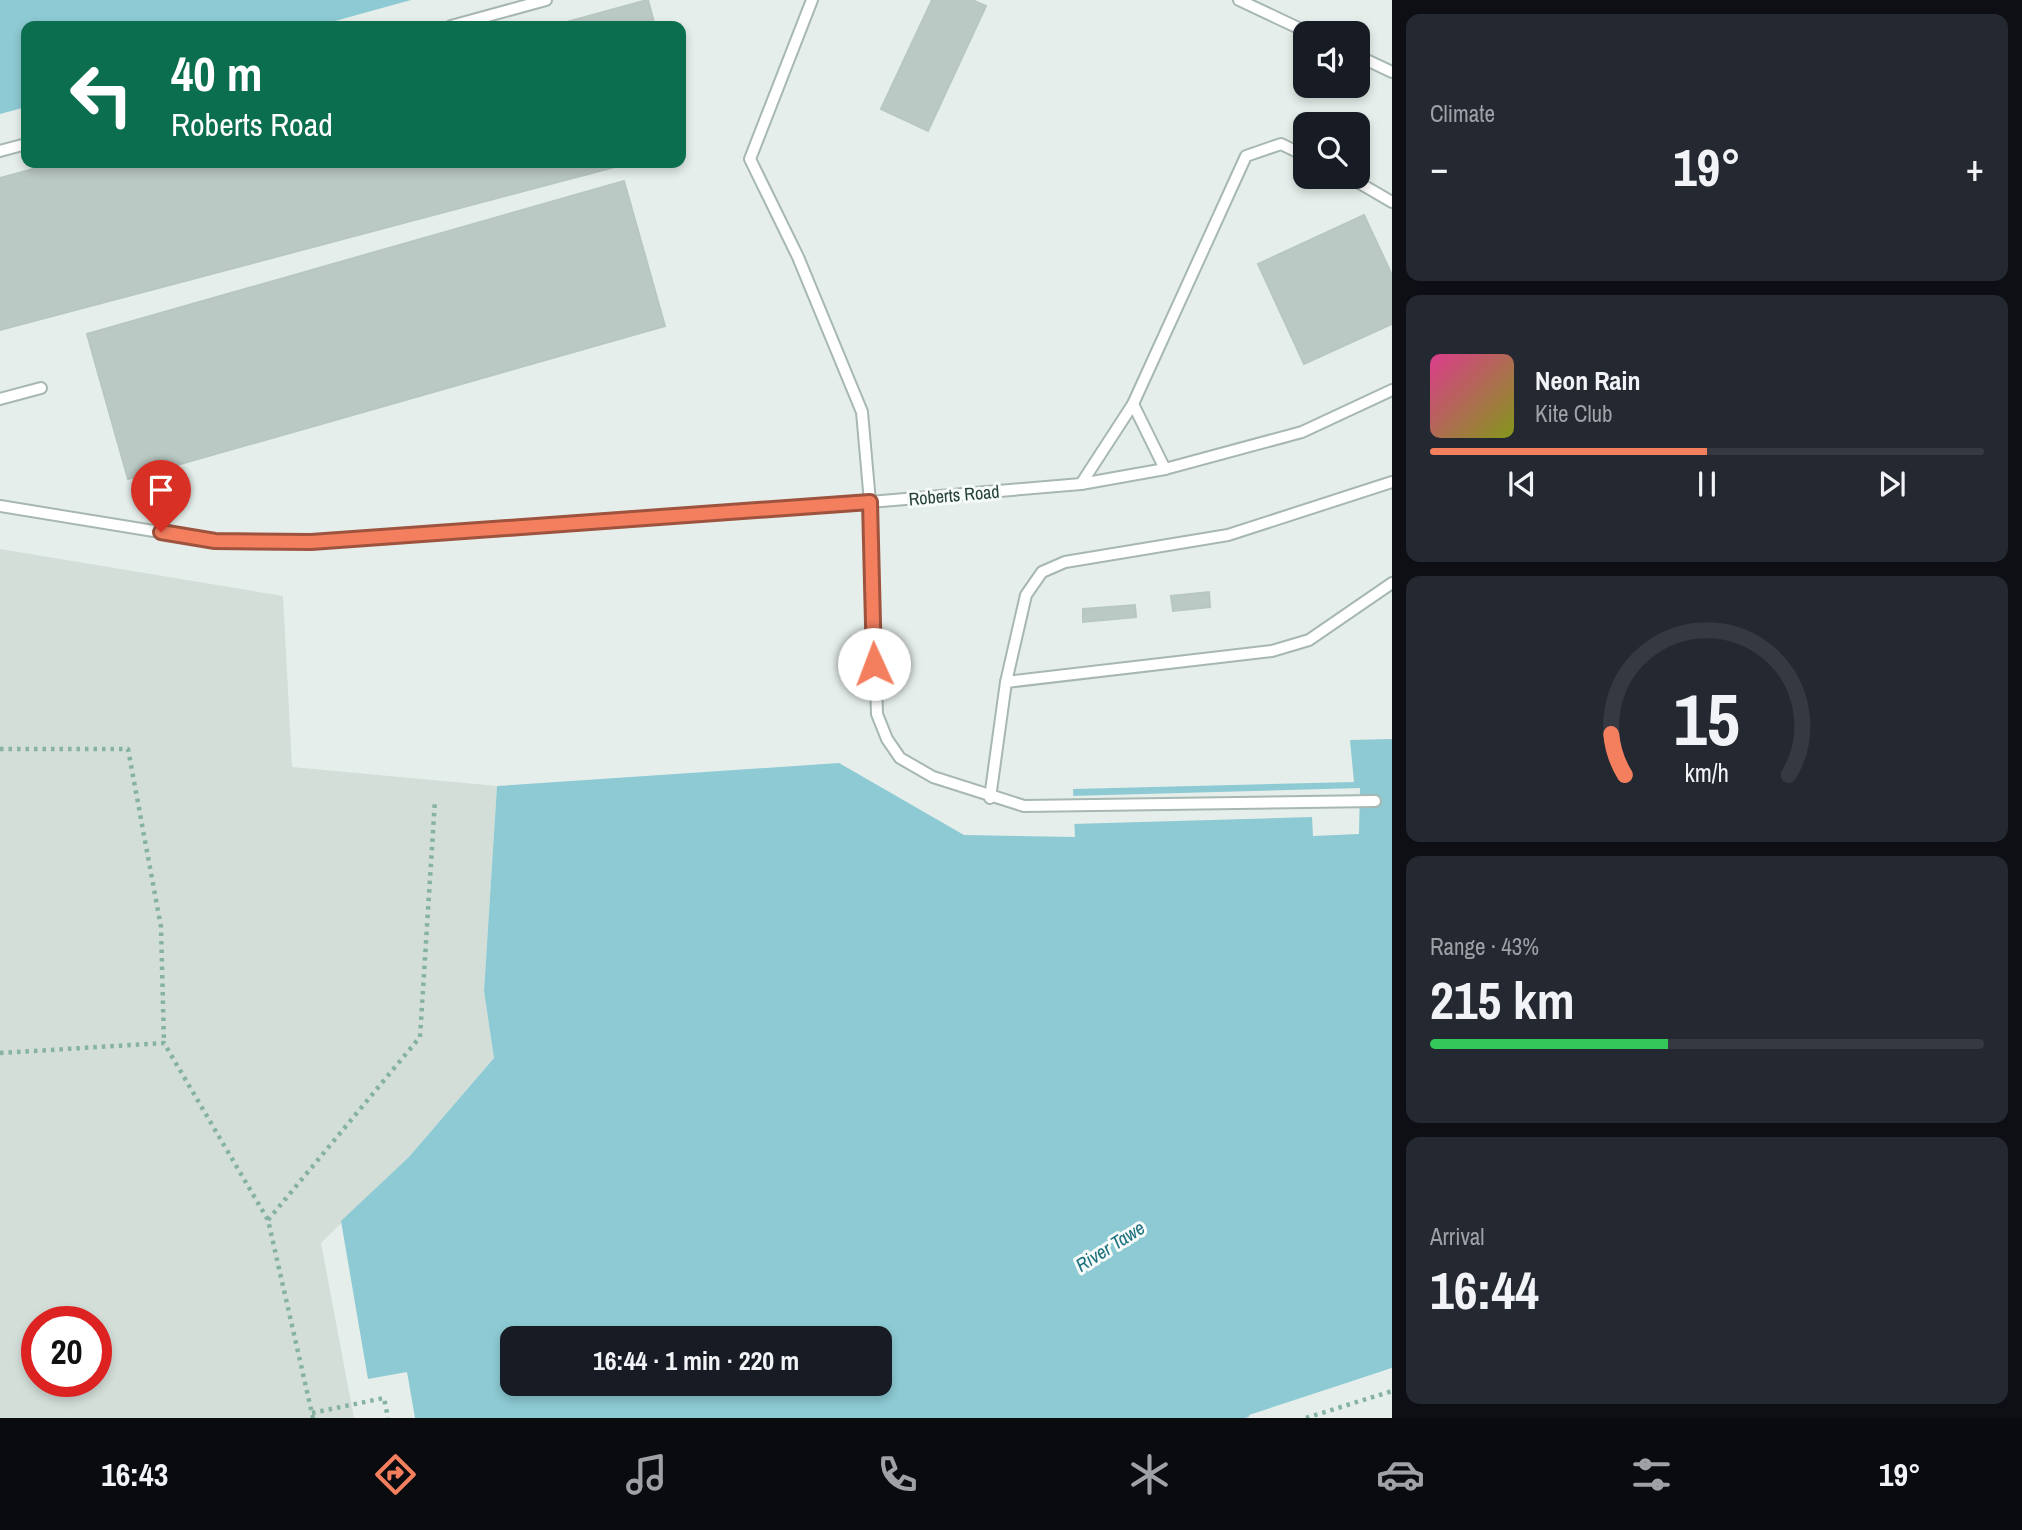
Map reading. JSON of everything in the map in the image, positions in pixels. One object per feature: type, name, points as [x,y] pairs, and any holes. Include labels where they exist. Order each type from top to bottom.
[{"type":"lane","points":[[470,21],[546,0]]},
{"type":"lane","points":[[811,0],[750,159],[798,257],[862,412],[870,502],[877,714],[887,739],[900,758],[933,777],[990,798],[1024,806],[1375,801]]},
{"type":"lane","points":[[1239,0],[1293,25]]},
{"type":"lane","points":[[1370,62],[1392,72]]},
{"type":"lane","points":[[1082,484],[1133,404],[1246,156],[1281,144],[1293,150]]},
{"type":"lane","points":[[0,151],[21,145]]},
{"type":"lane","points":[[1370,189],[1392,202]]},
{"type":"lane","points":[[0,399],[41,388]]},
{"type":"lane","name":"Roberts Road","points":[[0,506],[215,541],[311,542],[870,502],[1082,484],[1164,469],[1302,432],[1392,390]]},
{"type":"lane","points":[[1133,404],[1164,469]]},
{"type":"lane","points":[[990,798],[1006,682],[1026,595],[1042,572],[1066,562],[1228,534],[1392,482]]},
{"type":"lane","points":[[1006,682],[1272,651],[1309,639],[1392,583]]},
{"type":"path","points":[[0,749],[128,749],[161,927],[164,1043],[268,1220],[312,1415],[384,1398],[388,1418]]},
{"type":"path","points":[[268,1220],[420,1037],[435,800]]},
{"type":"path","points":[[0,1053],[164,1043]]},
{"type":"path","points":[[1306,1418],[1392,1391]]},
{"type":"shaded area","points":[[0,549],[283,596],[292,767],[497,786],[484,991],[494,1058],[409,1157],[321,1243],[354,1418],[0,1418]]},
{"type":"water","points":[[0,0],[411,0],[335,21],[21,21],[21,108],[0,114]]},
{"type":"water","name":"River Tawe","points":[[1392,739],[1392,1368],[1245,1418],[415,1418],[407,1372],[368,1379],[341,1221],[409,1157],[494,1058],[484,991],[497,786],[839,763],[964,835],[1075,837],[1073,789],[1354,782],[1350,740]]},
{"type":"pier","points":[[1360,788],[1359,834],[1313,836],[1312,817],[1072,824],[1070,796]]},
{"type":"pier","points":[[1392,1368],[1392,1372],[1250,1418],[1249,1415]]},
{"type":"building","points":[[647,0],[654,21],[570,21]]},
{"type":"building","points":[[932,0],[972,0],[986,6],[928,131],[881,109]]},
{"type":"building","points":[[37,168],[611,168],[0,330],[0,178]]},
{"type":"building","points":[[624,181],[665,326],[128,479],[87,334]]},
{"type":"building","points":[[1364,215],[1392,275],[1392,324],[1304,364],[1258,264]]},
{"type":"building","points":[[1209,592],[1210,607],[1173,611],[1171,596]]},
{"type":"building","points":[[1135,605],[1136,617],[1083,622],[1083,609]]},
{"type":"route","points":[[161,532],[215,541],[311,542],[870,502],[874,664]]}]
